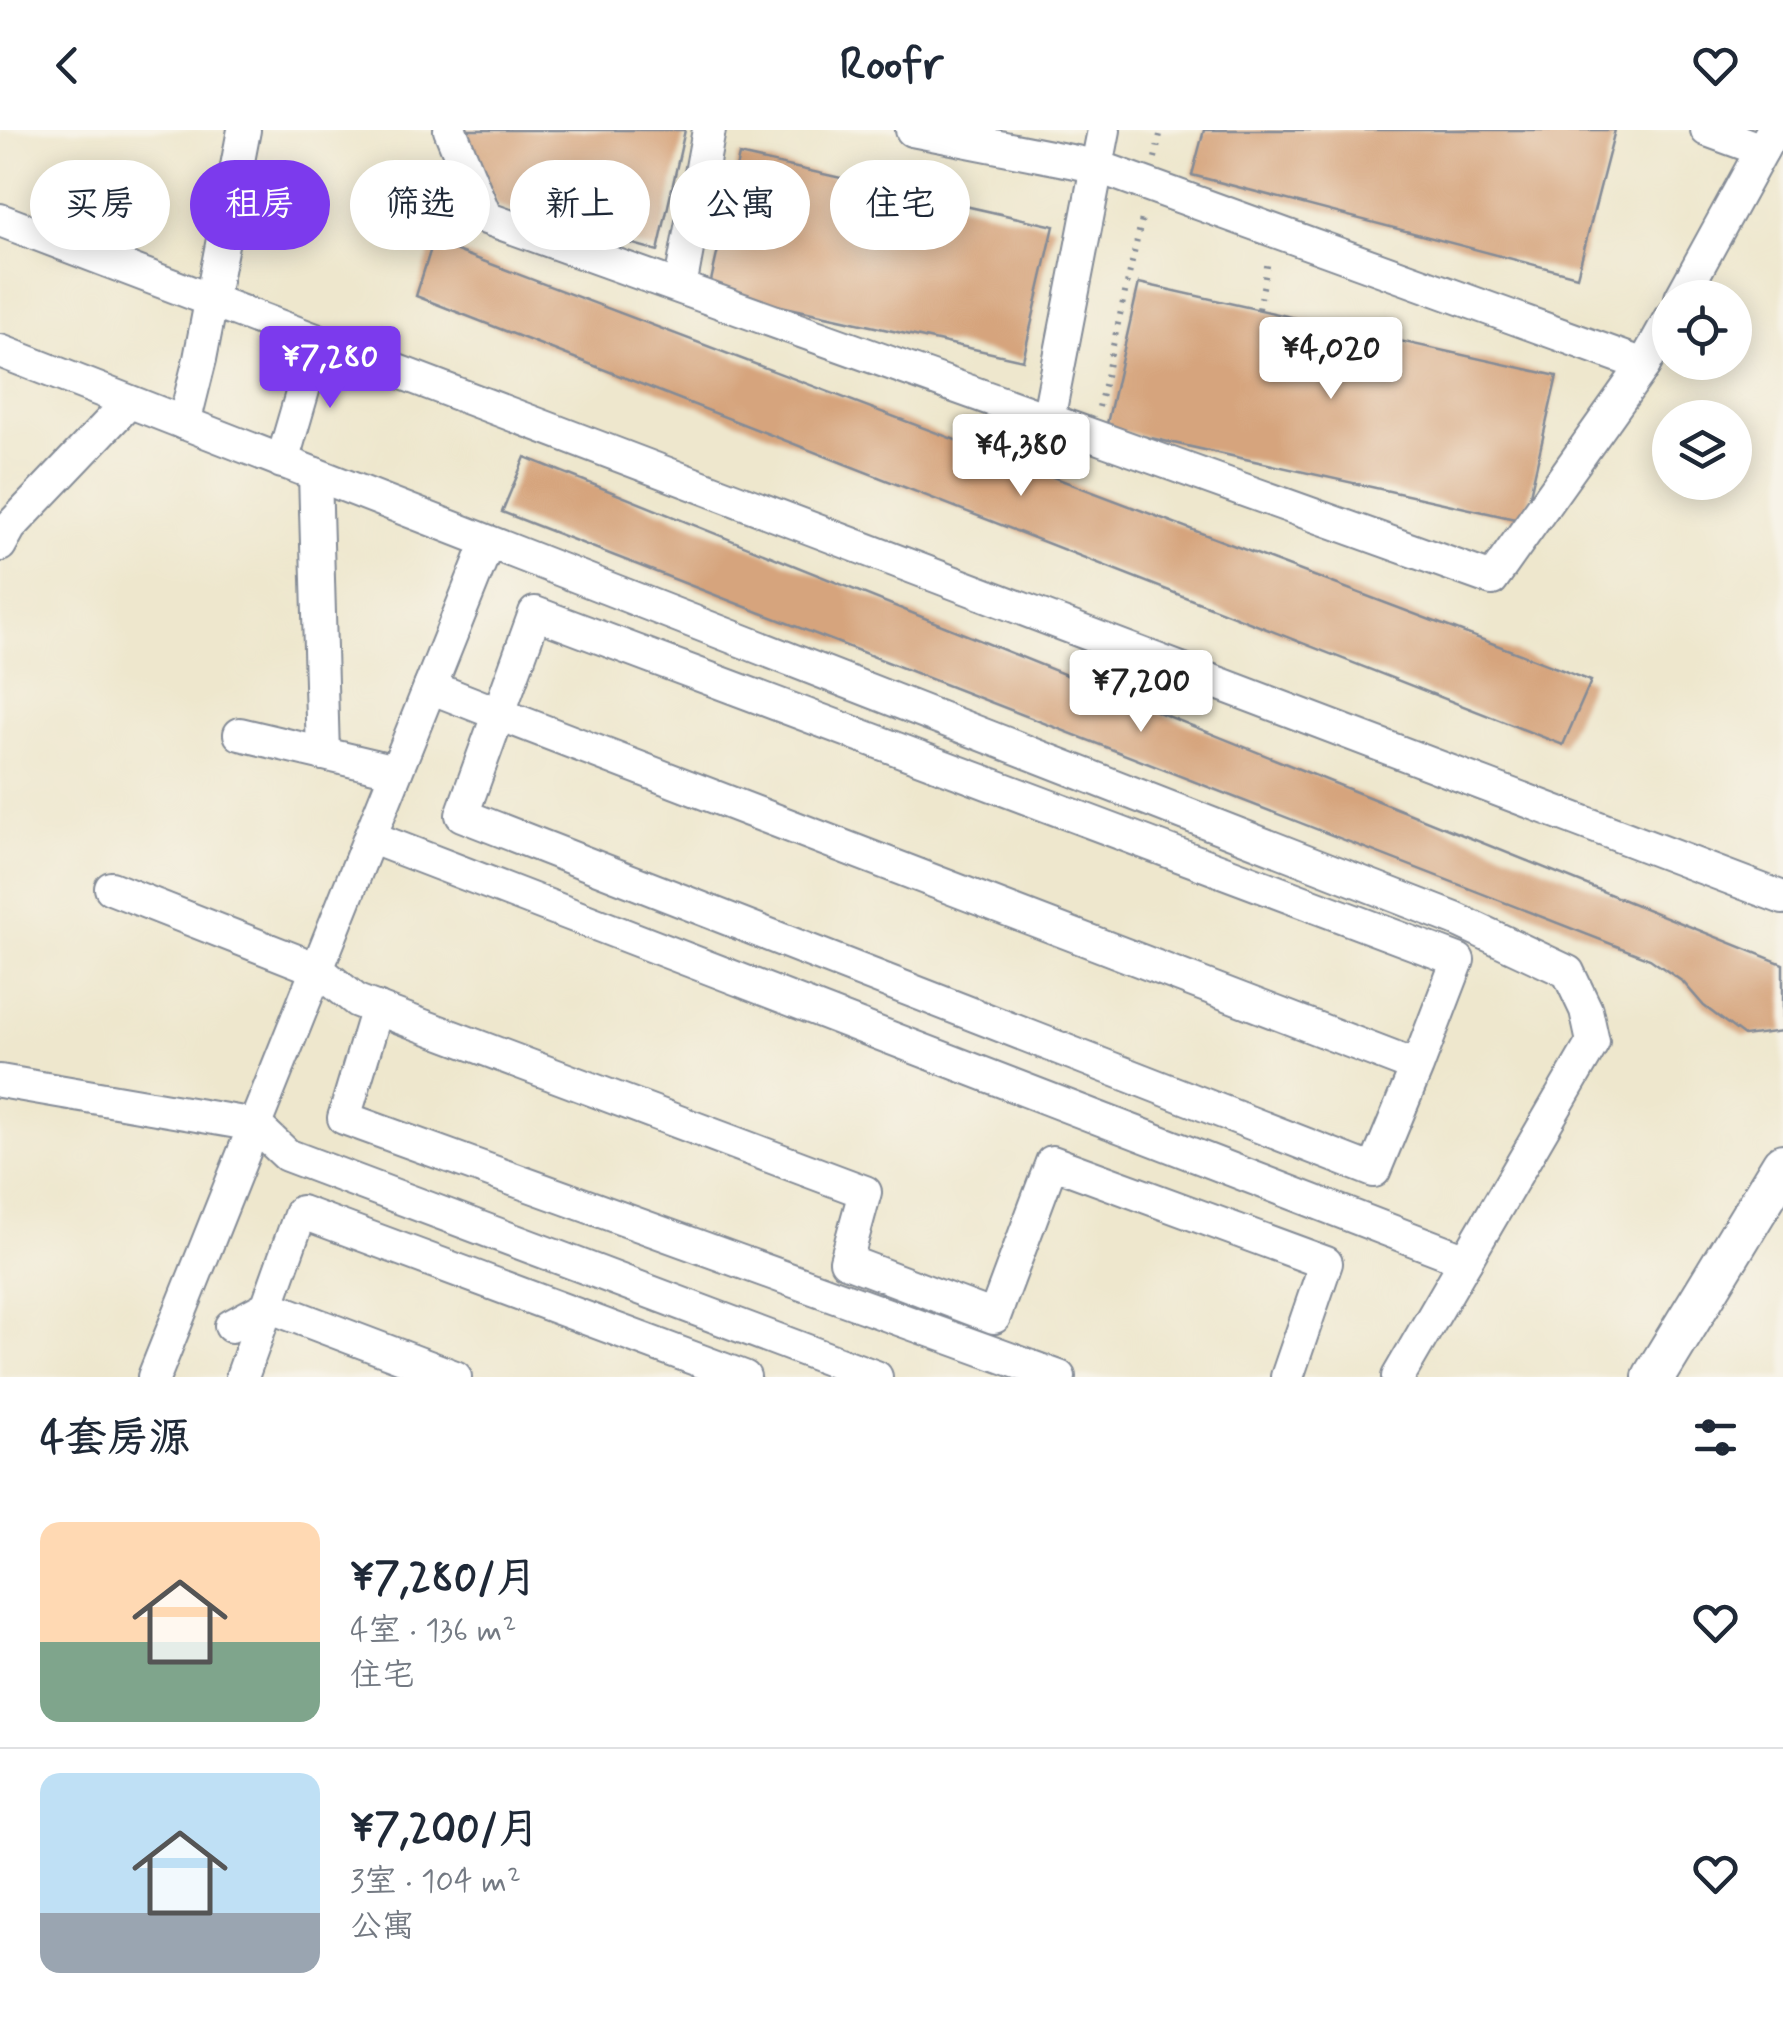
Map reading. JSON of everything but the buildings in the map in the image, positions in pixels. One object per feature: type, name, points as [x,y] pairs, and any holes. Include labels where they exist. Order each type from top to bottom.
[{"type":"main road","points":[[1654,1377],[1783,1165]]},
{"type":"street","points":[[184,423],[244,130]]},
{"type":"street","points":[[450,130],[486,218],[1492,579],[1652,351]]},
{"type":"street","points":[[680,287],[709,130]]},
{"type":"street","points":[[912,130],[1096,166],[1644,365]]},
{"type":"street","points":[[1048,420],[1104,130]]},
{"type":"street","points":[[1691,280],[1768,140],[1707,130]]},
{"type":"street","points":[[0,220],[1783,898]]},
{"type":"street","points":[[282,462],[317,342]]},
{"type":"street","points":[[0,352],[1455,919],[1568,972],[1586,1010],[1592,1042],[1398,1377]]},
{"type":"street","points":[[0,545],[10,527],[129,402]]},
{"type":"street","points":[[314,474],[323,754]]},
{"type":"street","points":[[154,1377],[488,542]]},
{"type":"street","points":[[535,613],[1458,960],[1374,1171],[462,815],[499,714],[535,613]]},
{"type":"street","points":[[430,687],[1417,1067]]},
{"type":"street","points":[[240,734],[396,770]]},
{"type":"street","points":[[370,837],[1466,1260]]},
{"type":"street","points":[[111,888],[317,969],[357,1001],[865,1192],[846,1261],[994,1317],[1052,1162],[1326,1263],[1287,1377]]},
{"type":"street","points":[[378,1008],[344,1118],[1059,1377]]},
{"type":"street","points":[[0,1081],[255,1126],[287,1155],[876,1377]]},
{"type":"street","points":[[251,1375],[268,1306],[301,1212],[744,1377]]},
{"type":"street","points":[[231,1326],[268,1306],[455,1377]]},
{"type":"street","points":[[182,1307],[231,1326],[251,1375]]},
{"type":"path","points":[[1092,436],[1161,130]]},
{"type":"path","points":[[1259,309],[1273,230]]}]
